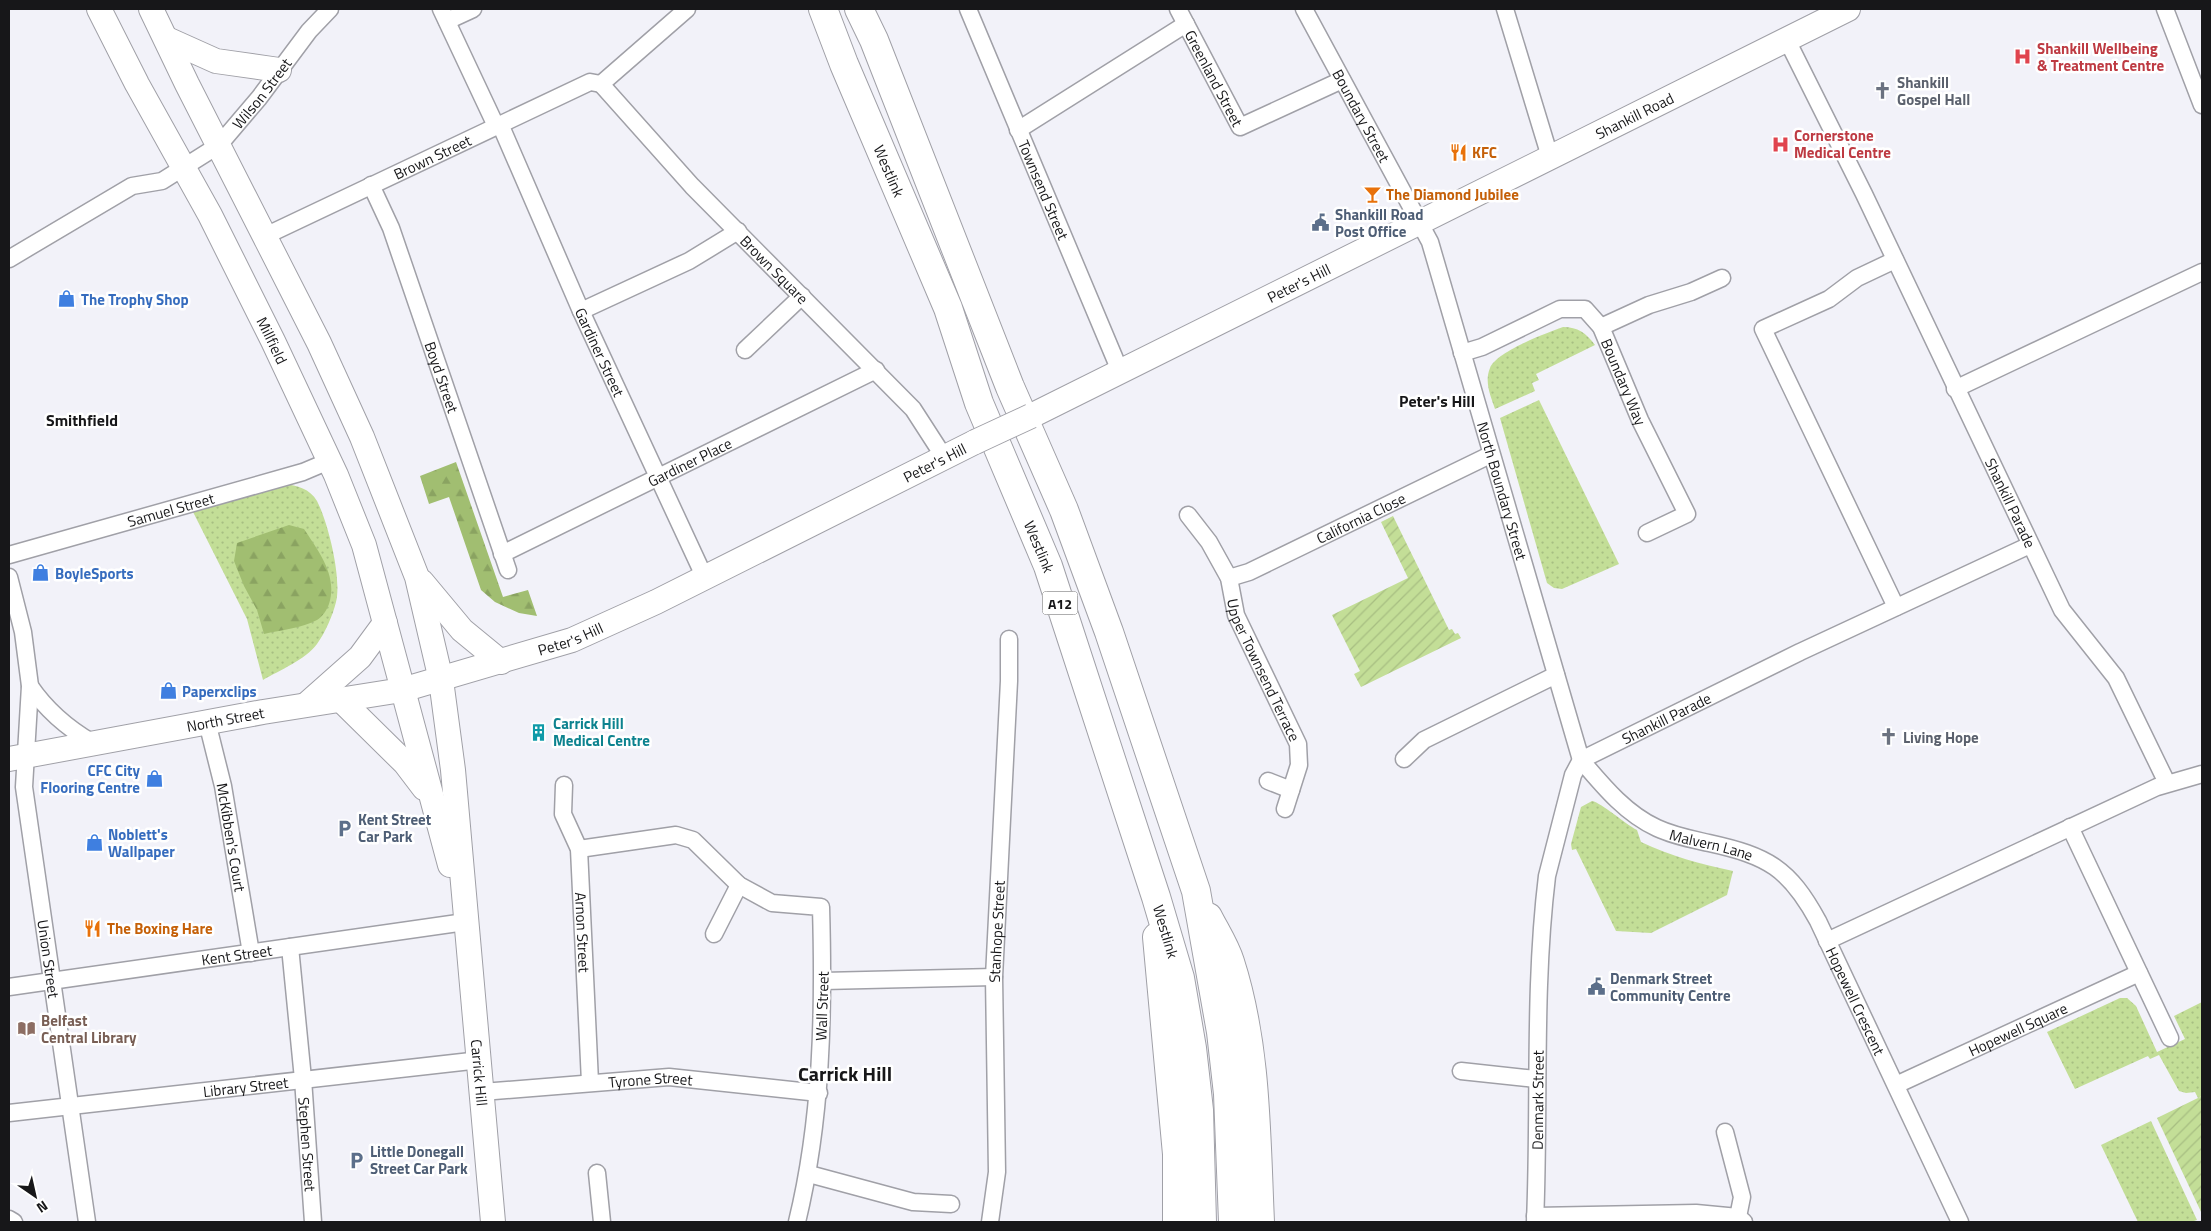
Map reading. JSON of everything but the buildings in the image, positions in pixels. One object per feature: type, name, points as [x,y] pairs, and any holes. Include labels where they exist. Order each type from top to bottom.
[{"type":"highway","points":[[806,9],[814,25],[844,64]]},
{"type":"highway","name":"Westlink","points":[[823,9],[844,64],[948,308],[979,403],[1048,566],[1156,897],[1180,978],[1192,1048],[1198,1110],[1202,1222]]},
{"type":"highway","name":"A12","points":[[859,9],[874,40],[1010,388],[1064,510],[1109,632],[1196,891],[1221,1032],[1227,1085],[1233,1222]]},
{"type":"highway","points":[[870,9],[874,40]]},
{"type":"highway","points":[[1196,891],[1229,960],[1241,1006],[1252,1081],[1260,1222]]},
{"type":"highway","points":[[1156,897],[1159,972],[1177,1154],[1177,1222]]},
{"type":"main road","name":"Millfield","points":[[99,9],[269,332],[329,461],[364,545],[402,690]]},
{"type":"main road","points":[[152,9],[187,84],[319,343],[362,437],[417,577],[441,680]]},
{"type":"main road","name":"Shankill Road","points":[[1420,223],[1848,9]]},
{"type":"main road","points":[[167,39],[216,61],[279,70]]},
{"type":"main road","name":"Peter's Hill","points":[[441,680],[572,640],[656,602],[704,576],[1420,223]]},
{"type":"main road","points":[[417,577],[452,619],[501,662]]},
{"type":"main road","points":[[307,704],[360,657],[385,623]]},
{"type":"main road","name":"North Street","points":[[17,757],[307,704],[402,690],[441,680]]},
{"type":"main road","name":"Carrick Hill","points":[[441,680],[453,770],[493,1222]]},
{"type":"main road","name":"Carrick Hill","points":[[402,690],[465,922]]},
{"type":"main road","points":[[341,700],[405,763],[432,800]]},
{"type":"street","name":"Wilson Street","points":[[9,259],[132,186],[162,181],[219,145],[309,31],[330,9]]},
{"type":"street","points":[[444,15],[473,9]]},
{"type":"street","points":[[601,84],[687,9]]},
{"type":"street","name":"Townsend Street","points":[[968,9],[1120,371]]},
{"type":"street","name":"Greenland Street","points":[[1178,9],[1240,127],[1342,80]]},
{"type":"street","name":"Boundary Street","points":[[1304,9],[1420,223]]},
{"type":"street","points":[[1505,9],[1550,157]]},
{"type":"street","points":[[2165,9],[2202,105]]},
{"type":"street","name":"Gardiner Street","points":[[444,15],[498,125],[581,311],[704,576]]},
{"type":"street","points":[[1018,130],[1186,24]]},
{"type":"street","name":"Shankill Parade","points":[[1581,760],[1896,607],[2030,545],[1895,260],[1787,40]]},
{"type":"street","name":"Brown Street","points":[[265,236],[590,82],[601,84]]},
{"type":"street","name":"Brown Square","points":[[601,84],[692,186],[913,409],[944,457]]},
{"type":"street","name":"Boyd Street","points":[[371,186],[390,228],[508,570]]},
{"type":"street","name":"North Boundary Street","points":[[1420,223],[1430,242],[1490,455],[1581,760]]},
{"type":"street","points":[[581,311],[689,262],[738,231]]},
{"type":"street","points":[[1895,260],[1857,278],[1829,299],[1763,329],[1896,607]]},
{"type":"street","points":[[1955,390],[2202,272]]},
{"type":"street","name":"Boundary Way","points":[[1647,533],[1687,514],[1640,420],[1601,327],[1649,305],[1691,292],[1722,278]]},
{"type":"street","points":[[745,350],[802,296]]},
{"type":"street","points":[[1462,353],[1482,347],[1560,309],[1585,309],[1601,327]]},
{"type":"street","name":"Gardiner Place","points":[[502,554],[876,370]]},
{"type":"street","name":"California Close","points":[[1229,578],[1250,572],[1490,455]]},
{"type":"street","name":"Samuel Street","points":[[9,555],[303,472],[329,461]]},
{"type":"street","name":"Upper Townsend Terrace","points":[[1188,515],[1209,542],[1229,578],[1236,615],[1298,744],[1299,764],[1285,809]]},
{"type":"street","points":[[2030,545],[2062,610],[2116,678],[2167,783]]},
{"type":"street","name":"Union Street","points":[[9,577],[23,632],[30,686],[17,757],[24,787],[87,1222]]},
{"type":"street","name":"Stanhope Street","points":[[990,1222],[997,1172],[994,978],[1009,681],[1008,639]]},
{"type":"street","points":[[1404,759],[1424,740],[1556,675]]},
{"type":"street","points":[[30,686],[38,699],[64,725],[93,743]]},
{"type":"street","name":"McKibben's Court","points":[[207,722],[223,786],[251,952]]},
{"type":"street","name":"Malvern Lane","points":[[1581,760],[1610,795],[1655,827],[1675,835],[1740,850],[1766,861],[1786,874],[1807,900],[1827,941]]},
{"type":"street","name":"Denmark Street","points":[[1535,1219],[1539,976],[1547,876],[1573,775],[1581,760]]},
{"type":"street","name":"Hopewell Crescent","points":[[1960,1222],[1827,941],[2070,826],[2167,783],[2202,774]]},
{"type":"street","points":[[1268,781],[1290,790]]},
{"type":"street","name":"Arnon Street","points":[[564,785],[563,814],[579,849],[590,1082]]},
{"type":"street","points":[[2070,826],[2170,1038]]},
{"type":"street","points":[[579,849],[676,835],[693,840],[738,884],[714,934]]},
{"type":"street","name":"Wall Street","points":[[738,884],[772,903],[821,907],[823,981],[819,1093],[809,1174],[797,1222]]},
{"type":"street","name":"Kent Street","points":[[9,987],[465,922]]},
{"type":"street","name":"Stephen Street","points":[[290,947],[303,1079],[313,1222]]},
{"type":"street","name":"Hopewell Square","points":[[1896,1085],[2140,973]]},
{"type":"street","points":[[823,981],[994,978]]},
{"type":"street","name":"Library Street","points":[[9,1113],[480,1060]]},
{"type":"street","points":[[1461,1071],[1536,1079]]},
{"type":"street","name":"Tyrone Street","points":[[482,1092],[669,1077],[819,1093]]},
{"type":"street","points":[[1535,1219],[1696,1213],[1741,1219],[1742,1198],[1725,1132]]},
{"type":"street","points":[[598,1173],[607,1222]]},
{"type":"street","points":[[809,1174],[913,1202],[951,1204]]},
{"type":"street","points":[[9,1220],[14,1222]]},
{"type":"green space","points":[[1563,327],[1573,328],[1581,332],[1595,345],[1536,374],[1539,380],[1532,383],[1535,391],[1495,409],[1488,379],[1488,373],[1494,362],[1522,344]]},
{"type":"green space","points":[[1539,400],[1619,564],[1562,589],[1554,588],[1547,583],[1500,418]]},
{"type":"green space","points":[[456,462],[503,597],[528,590],[537,616],[519,613],[495,602],[481,590],[449,497],[429,504],[420,476]]},
{"type":"green space","points":[[284,484],[303,488],[311,493],[321,510],[336,565],[336,602],[323,635],[312,650],[299,660],[263,680],[247,619],[191,508]]},
{"type":"green space","points":[[1393,516],[1449,630],[1452,629],[1455,634],[1458,633],[1461,638],[1361,687],[1354,674],[1360,671],[1332,615],[1408,578],[1381,522]]},
{"type":"green space","points":[[289,525],[304,529],[321,555],[331,584],[329,604],[321,617],[311,623],[264,634],[257,610],[244,586],[234,561],[237,543]]},
{"type":"green space","points":[[1592,801],[1637,830],[1641,842],[1686,859],[1733,871],[1727,895],[1651,933],[1616,931],[1576,849],[1572,850],[1571,844],[1581,807]]},
{"type":"green space","points":[[2120,998],[2127,998],[2136,1006],[2157,1052],[2185,1039],[2174,1016],[2202,1002],[2202,1096],[2198,1098],[2195,1092],[2186,1093],[2179,1091],[2159,1055],[2150,1059],[2148,1056],[2075,1089],[2047,1032]]},
{"type":"green space","points":[[2202,1096],[2202,1214],[2157,1118]]},
{"type":"green space","points":[[2151,1121],[2197,1220],[2191,1222],[2138,1222],[2101,1145]]},
{"type":"place","name":"Shankill Wellbeing & Treatment Centre","points":[[2023,57]]},
{"type":"place","name":"Shankill Gospel Hall","points":[[1883,91]]},
{"type":"place","name":"Cornerstone Medical Centre","points":[[1780,144]]},
{"type":"place","name":"KFC","points":[[1458,152]]},
{"type":"place","name":"The Diamond Jubilee","points":[[1372,194]]},
{"type":"place","name":"Shankill Road Post Office","points":[[1321,223]]},
{"type":"place","name":"The Trophy Shop","points":[[67,299]]},
{"type":"place","name":"BoyleSports","points":[[41,573]]},
{"type":"place","name":"Paperxclips","points":[[168,691]]},
{"type":"place","name":"Carrick Hill Medical Centre","points":[[539,732]]},
{"type":"place","name":"Living Hope","points":[[1889,737]]},
{"type":"place","name":"CFC City Flooring Centre","points":[[154,779]]},
{"type":"place","name":"Kent Street Car Park","points":[[344,828]]},
{"type":"place","name":"Noblett's Wallpaper","points":[[94,843]]},
{"type":"place","name":"The Boxing Hare","points":[[93,928]]},
{"type":"place","name":"Denmark Street Community Centre","points":[[1596,987]]},
{"type":"place","name":"Belfast Central Library","points":[[27,1029]]},
{"type":"place","name":"Little Donegall Street Car Park","points":[[356,1160]]},
{"type":"district","name":"Peter's Hill","points":[[1437,401]]},
{"type":"district","name":"Smithfield","points":[[82,420]]},
{"type":"district","name":"Carrick Hill","points":[[845,1073]]}]
